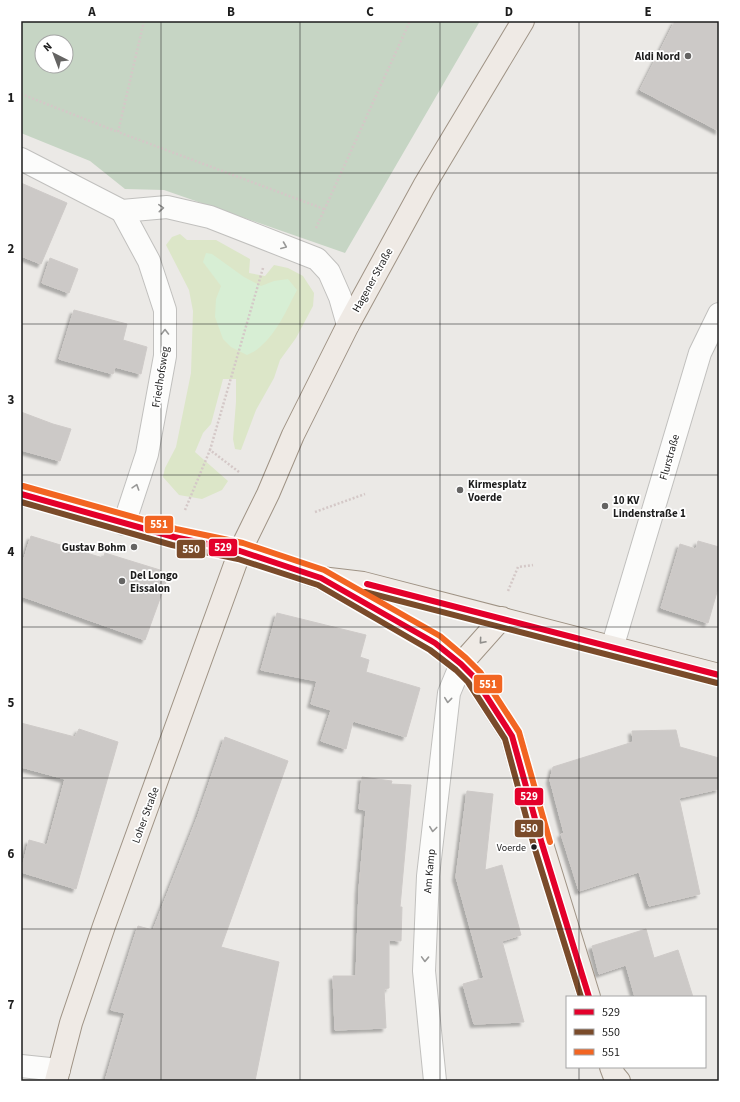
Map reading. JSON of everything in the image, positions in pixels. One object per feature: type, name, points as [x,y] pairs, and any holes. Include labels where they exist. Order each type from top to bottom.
[{"type":"main road","name":"Hagener Straße","points":[[240,551],[268,494],[293,435],[348,325],[424,186],[523,21]]},
{"type":"main road","points":[[240,551],[321,578],[435,643],[462,664],[474,677],[512,736],[542,844],[588,996]]},
{"type":"main road","name":"Loher Straße","points":[[57,1076],[71,1023],[104,926],[240,551]]},
{"type":"main road","points":[[321,578],[363,583],[719,675]]},
{"type":"main road","points":[[462,664],[502,618]]},
{"type":"main road","points":[[611,1068],[614,1075],[619,1081]]},
{"type":"street","points":[[21,159],[122,211],[167,207],[210,217],[317,258],[329,272],[340,297],[348,325]]},
{"type":"street","name":"Friedhofsweg","points":[[122,211],[149,261],[165,310],[165,356],[146,454],[124,524]]},
{"type":"street","name":"Flurstraße","points":[[612,648],[700,353],[719,314]]},
{"type":"street","points":[[21,494],[124,524],[174,537],[240,551]]},
{"type":"street","name":"Am Kamp","points":[[435,1081],[424,971],[428,876],[449,693],[462,664]]},
{"type":"street","points":[[21,1066],[57,1076]]},
{"type":"path","points":[[118,132],[144,21]]},
{"type":"path","points":[[302,253],[316,227],[410,21]]},
{"type":"path","points":[[21,94],[324,209]]},
{"type":"path","points":[[174,537],[210,450],[272,240]]},
{"type":"path","points":[[210,450],[239,472]]},
{"type":"path","points":[[315,512],[364,494]]},
{"type":"path","points":[[502,618],[510,587],[518,567],[533,565]]},
{"type":"green space","points":[[21,21],[480,21],[345,253],[164,190],[125,189],[90,161],[21,133]]},
{"type":"green space","points":[[180,234],[187,240],[216,240],[250,259],[249,273],[265,276],[274,265],[288,268],[303,276],[314,293],[313,306],[296,338],[280,360],[274,378],[256,410],[241,450],[235,449],[233,439],[236,379],[223,379],[211,424],[203,433],[195,452],[228,481],[222,490],[202,499],[179,495],[163,477],[165,468],[176,447],[191,373],[193,311],[189,290],[166,245],[172,237]]},
{"type":"green space","points":[[206,253],[212,254],[244,277],[261,286],[274,281],[288,279],[297,290],[272,335],[254,352],[247,355],[231,347],[223,339],[215,317],[216,299],[221,286],[203,262]]},
{"type":"building","name":"Aldi Nord","points":[[675,21],[719,21],[719,131],[640,90]]},
{"type":"building","points":[[21,183],[67,203],[41,264],[21,256]]},
{"type":"building","points":[[50,258],[78,269],[69,293],[42,283]]},
{"type":"building","points":[[74,310],[127,324],[123,340],[147,347],[141,374],[115,367],[113,374],[59,359]]},
{"type":"building","points":[[21,412],[71,429],[60,461],[21,450]]},
{"type":"building","points":[[31,536],[103,558],[105,553],[160,570],[166,582],[145,640],[21,596],[21,568]]},
{"type":"building","points":[[698,541],[719,547],[719,585],[708,623],[661,608],[680,544],[696,549]]},
{"type":"building","points":[[277,613],[366,635],[360,657],[369,660],[366,672],[420,688],[406,737],[353,721],[346,749],[321,741],[331,710],[311,704],[317,681],[261,670]]},
{"type":"building","points":[[21,723],[75,737],[79,729],[118,742],[76,889],[21,872],[29,840],[47,845],[65,779],[21,767]]},
{"type":"building","points":[[676,730],[680,747],[719,758],[719,789],[679,798],[700,894],[649,906],[639,872],[579,891],[561,834],[564,833],[550,780],[553,767],[633,742],[632,731]]},
{"type":"building","points":[[225,737],[288,761],[221,947],[279,962],[255,1081],[105,1081],[125,1013],[111,1010],[138,926],[153,930],[197,818]]},
{"type":"building","points":[[362,777],[392,781],[391,784],[411,785],[400,907],[402,907],[401,941],[389,940],[389,988],[384,989],[386,1028],[335,1030],[333,976],[356,976],[359,889],[366,810],[359,809]]},
{"type":"building","points":[[467,791],[493,794],[485,870],[502,865],[521,935],[502,941],[524,1022],[474,1024],[463,984],[484,978],[456,877]]},
{"type":"building","points":[[646,929],[654,958],[678,950],[693,996],[635,996],[626,965],[599,974],[592,946]]},
{"type":"transit line","name":"551","points":[[23,486],[176,529],[243,543],[324,570],[440,636],[480,672],[519,732],[550,842]]},
{"type":"transit line","name":"529","points":[[21,494],[174,537],[240,551],[321,578],[435,643],[461,664],[474,677],[512,736],[542,844],[589,996]]},
{"type":"transit line","name":"550","points":[[21,502],[172,545],[238,559],[318,585],[430,650],[456,670],[468,682],[505,739],[534,846],[581,996]]},
{"type":"transit line","name":"529","points":[[367,584],[719,675]]},
{"type":"transit line","name":"550","points":[[365,592],[717,683]]},
{"type":"place","name":"Aldi Nord","points":[[688,56]]},
{"type":"place","name":"Kirmesplatz Voerde","points":[[460,490]]},
{"type":"place","name":"10 KV Lindenstraße 1","points":[[605,506]]},
{"type":"place","name":"Gustav Bohm","points":[[134,547]]},
{"type":"place","name":"Del Longo Eissalon","points":[[122,581]]},
{"type":"place","name":"Voerde","points":[[534,847]]}]
